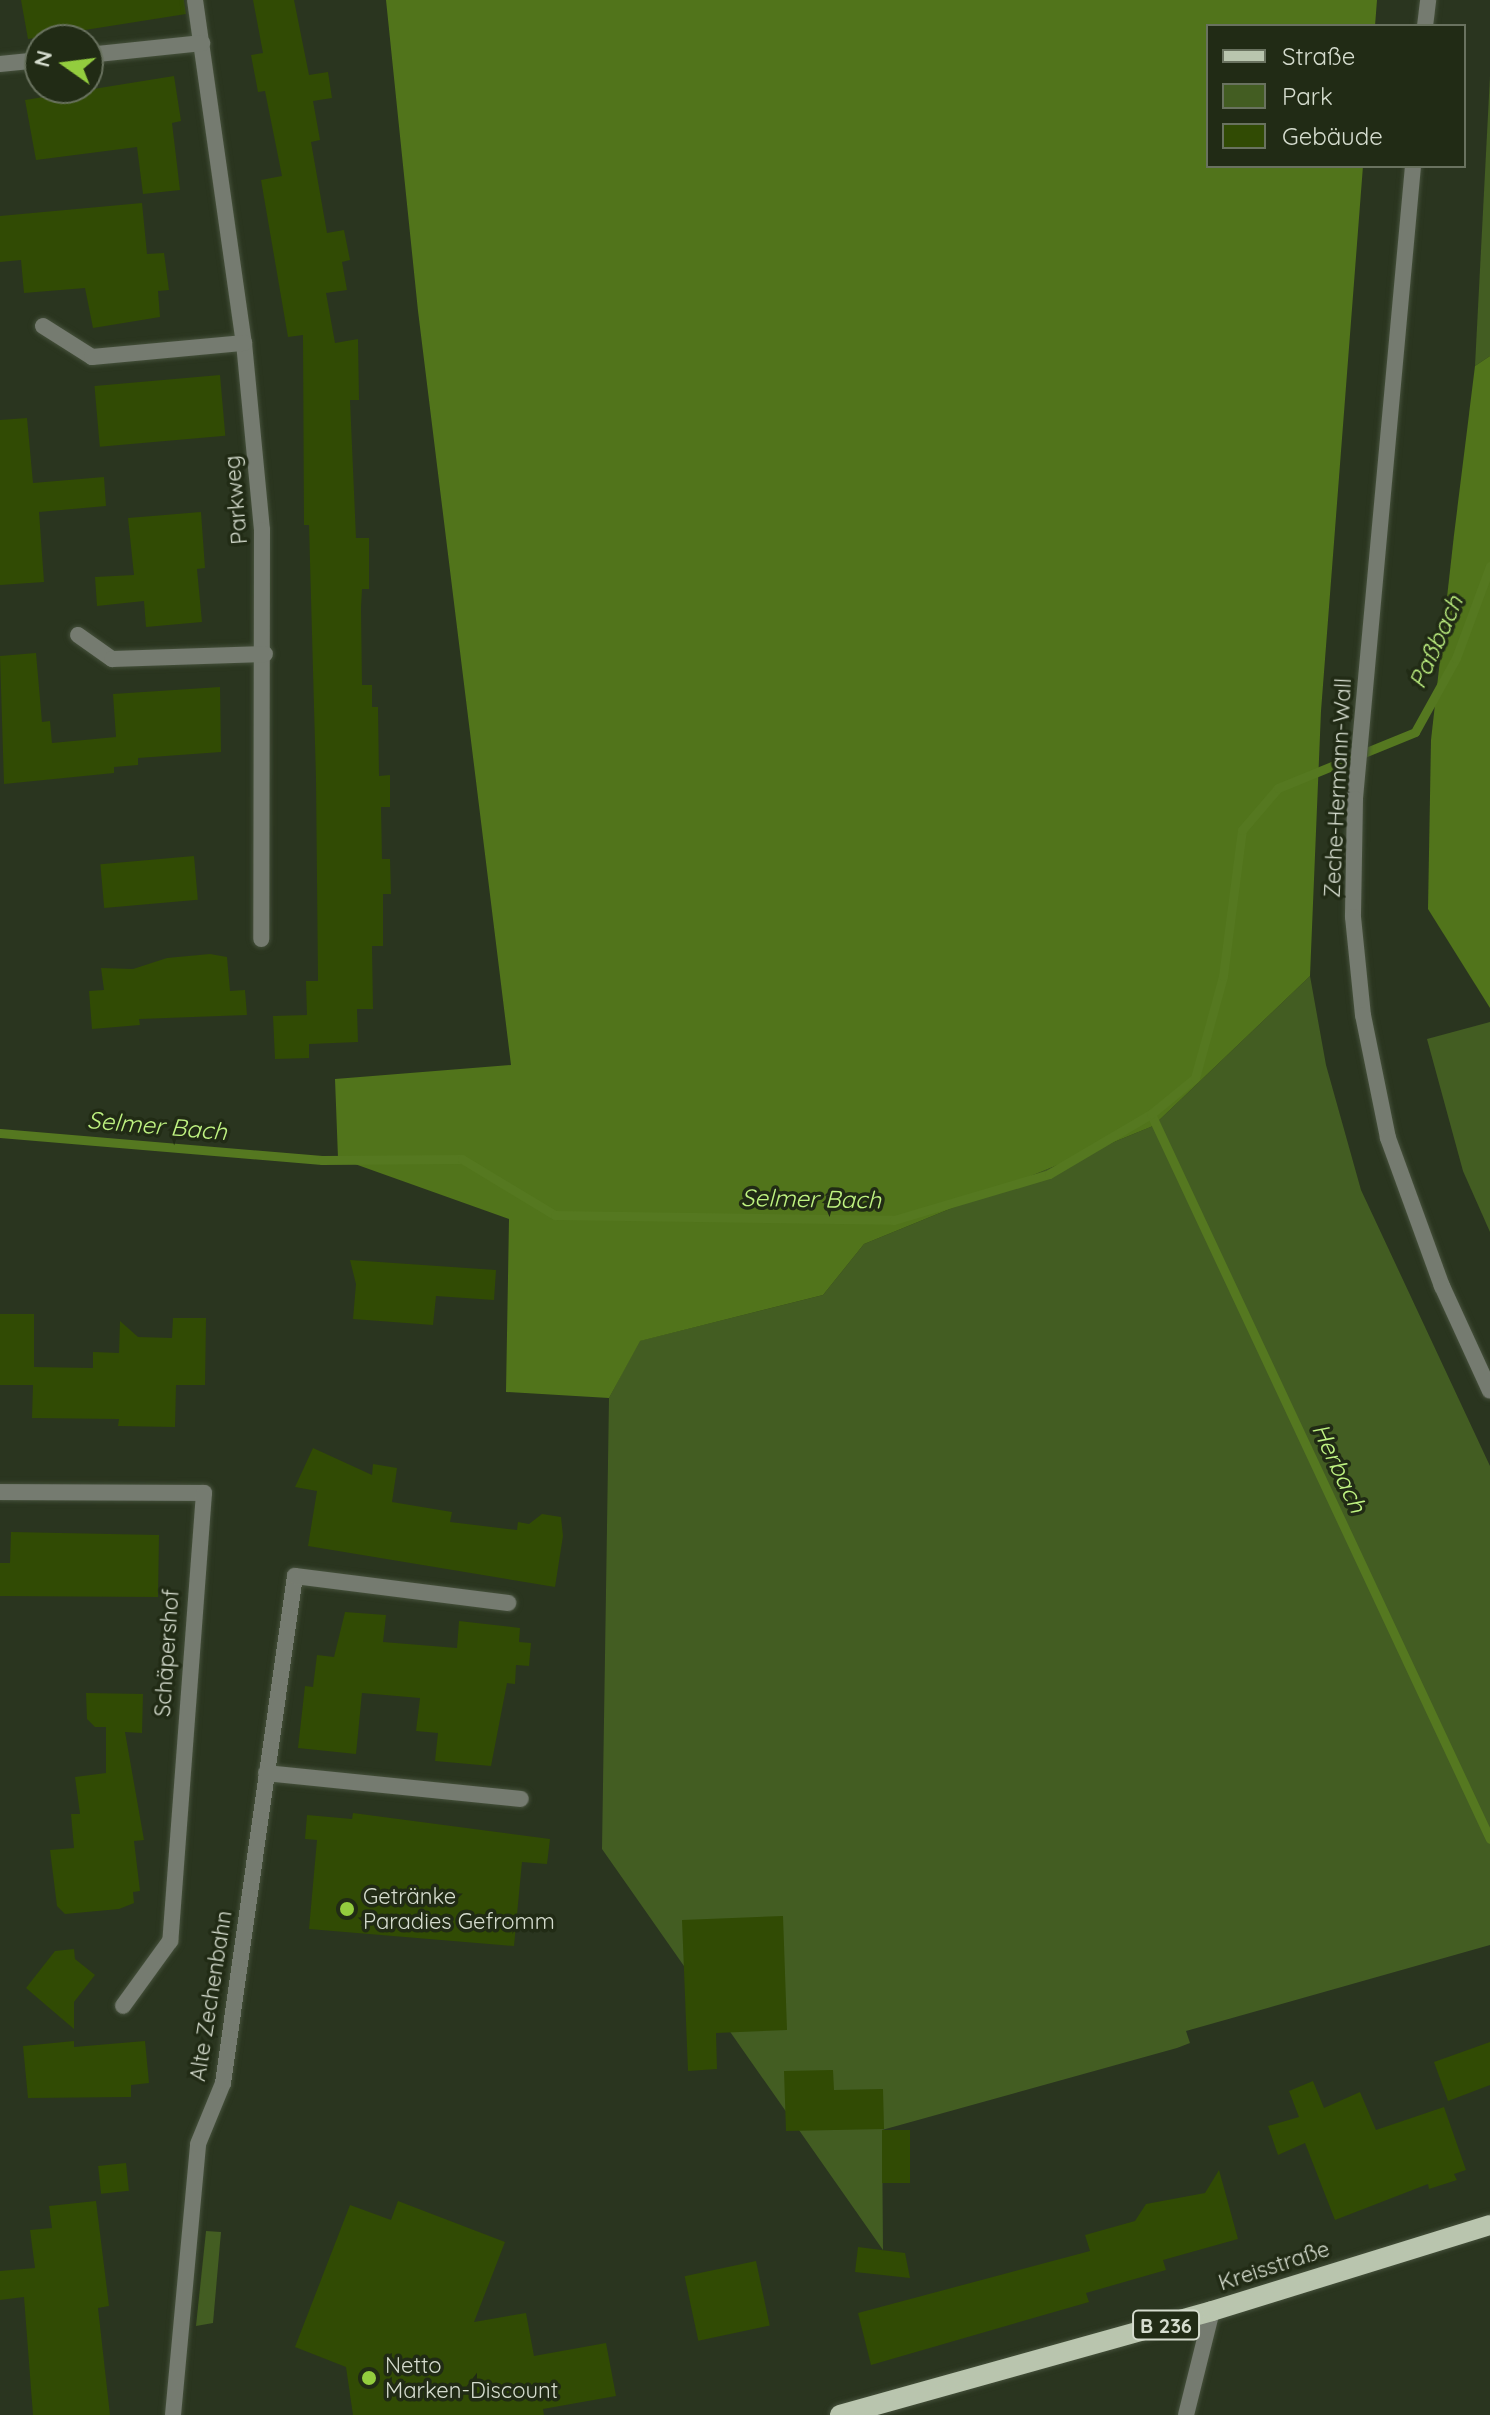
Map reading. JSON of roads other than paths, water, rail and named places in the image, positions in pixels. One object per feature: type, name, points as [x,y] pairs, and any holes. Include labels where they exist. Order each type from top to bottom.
[{"type":"main road","name":"Kreisstraße","points":[[840,2415],[1212,2311],[1490,2225]]},
{"type":"street","name":"Parkweg","points":[[195,0],[244,343],[262,530],[265,654],[261,939]]},
{"type":"street","points":[[1425,24],[1428,0]]},
{"type":"street","points":[[104,53],[202,43]]},
{"type":"street","points":[[0,64],[24,62]]},
{"type":"street","name":"Zeche-Hermann-Wall","points":[[1413,168],[1355,799],[1353,917],[1363,1015],[1388,1138],[1442,1286],[1490,1391]]},
{"type":"street","points":[[43,326],[92,357],[244,343]]},
{"type":"street","points":[[78,635],[112,659],[265,654]]},
{"type":"street","name":"Schäpershof","points":[[0,1492],[204,1493],[170,1941],[123,2006]]},
{"type":"street","name":"Alte Zechenbahn","points":[[173,2415],[198,2144],[223,2083],[295,1576],[508,1603]]},
{"type":"street","points":[[266,1773],[521,1799]]},
{"type":"street","points":[[1186,2415],[1212,2311]]},
{"type":"waterway","name":"Selmer Bach","points":[[0,1133],[322,1160],[462,1159],[555,1215],[894,1220],[1049,1174],[1151,1114],[1195,1078],[1223,976],[1242,830],[1278,788],[1415,732],[1456,658],[1490,566]]},
{"type":"waterway","name":"Herbach","points":[[1151,1114],[1490,1839]]},
{"type":"place","name":"Getränke Paradies Gefromm","points":[[347,1909]]},
{"type":"place","name":"Netto Marken-Discount","points":[[369,2378]]},
{"type":"water label","name":"Paßbach","points":[[1436,642]]}]
